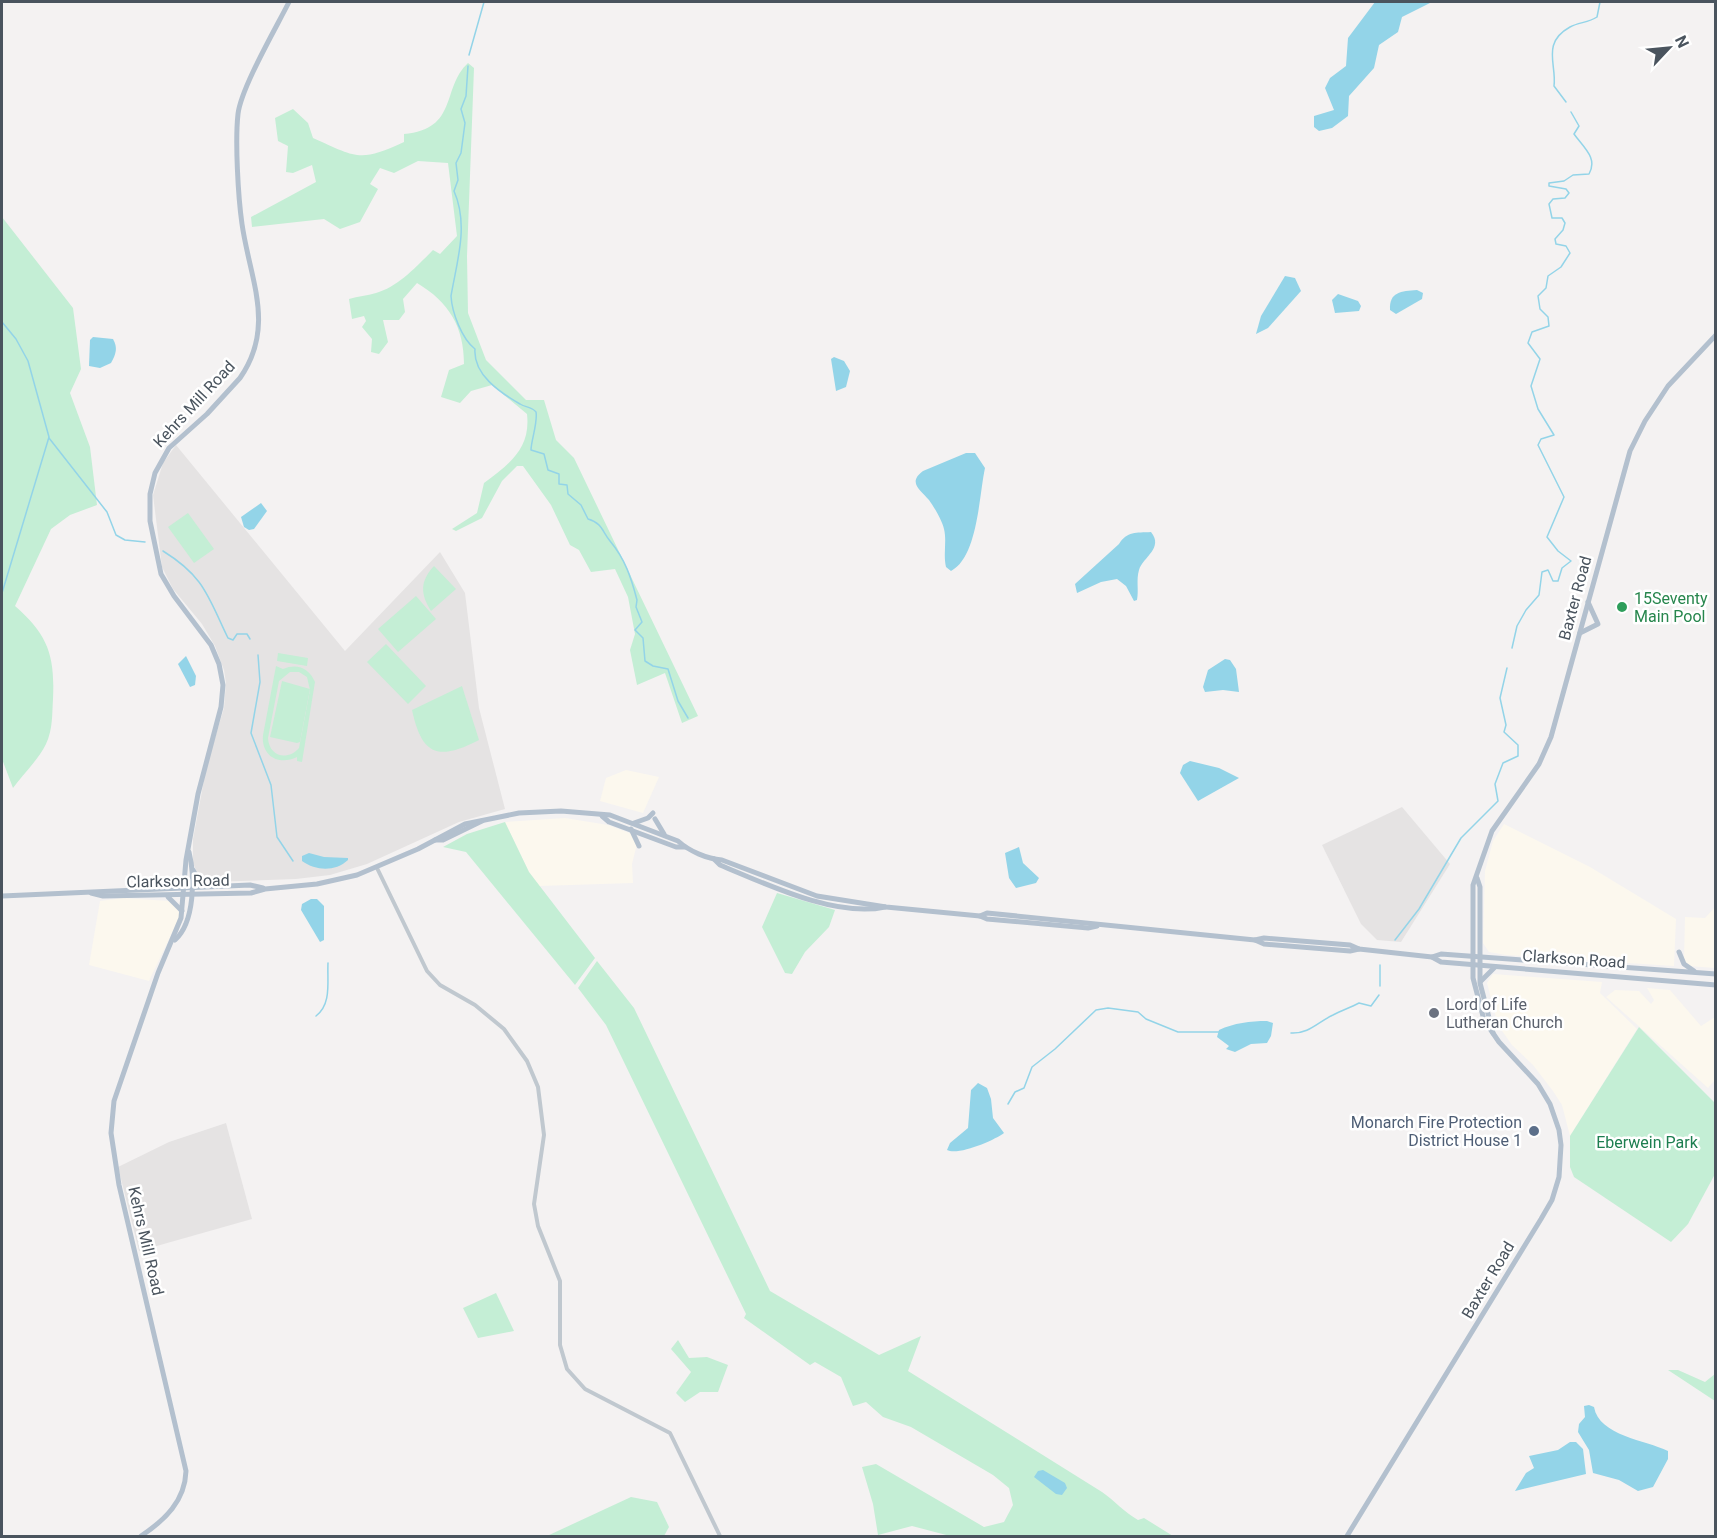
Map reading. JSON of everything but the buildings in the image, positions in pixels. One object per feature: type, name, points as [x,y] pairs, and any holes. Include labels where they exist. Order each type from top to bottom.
[{"type":"main road","name":"Kehrs Mill Road","points":[[189,887],[189,851],[202,770],[221,707],[222,680],[211,645],[174,596],[161,574],[150,521],[150,494],[155,473],[164,454],[232,387],[249,363],[258,339],[258,304],[242,221],[238,117],[243,96],[289,2]]},
{"type":"main road","name":"Baxter Road","points":[[1347,1536],[1552,1200],[1559,1177],[1561,1144],[1550,1104],[1538,1084],[1484,1020],[1473,978],[1477,957],[1473,885],[1492,831],[1536,769],[1551,737],[1622,475],[1635,439],[1668,386],[1716,335]]},
{"type":"main road","points":[[1579,634],[1598,624],[1588,601]]},
{"type":"main road","name":"Clarkson Road","points":[[91,893],[103,896],[251,893],[265,889],[327,883],[377,868],[465,824],[545,811],[602,816],[665,836],[714,859],[722,860],[807,893],[885,907],[980,916],[987,913],[1088,922],[1097,926],[1255,940],[1264,938],[1350,945],[1359,949],[1432,957],[1441,954],[1460,955],[1716,974]]},
{"type":"main road","points":[[639,846],[633,826],[648,818],[654,816],[665,836]]},
{"type":"main road","name":"Clarkson Road","points":[[633,826],[676,847],[685,847]]},
{"type":"main road","name":"Kehrs Mill Road","points":[[141,1536],[159,1523],[178,1501],[184,1486],[186,1471],[119,1185],[113,1153],[111,1115],[130,1051],[158,973],[184,926],[191,868],[189,851]]},
{"type":"main road","points":[[191,868],[198,879],[211,886]]},
{"type":"main road","name":"Clarkson Road","points":[[2,896],[211,886],[250,885],[265,889]]},
{"type":"main road","name":"Kehrs Mill Road","points":[[174,941],[188,895]]},
{"type":"main road","points":[[166,896],[183,912]]},
{"type":"main road","name":"Clarkson Road","points":[[1255,940],[1264,944],[1350,951],[1359,949]]},
{"type":"main road","points":[[1311,948],[1321,943]]},
{"type":"main road","points":[[1460,955],[1476,944],[1494,958]]},
{"type":"main road","points":[[1679,952],[1684,964],[1695,972]]},
{"type":"main road","name":"Clarkson Road","points":[[1432,957],[1440,962],[1459,964],[1716,985]]},
{"type":"main road","points":[[1459,964],[1473,978]]},
{"type":"main road","name":"Baxter Road","points":[[1476,965],[1493,1033]]},
{"type":"main road","points":[[1480,982],[1495,967]]},
{"type":"street","points":[[377,868],[427,971],[440,985],[475,1005],[504,1029],[522,1054],[535,1080],[542,1109],[544,1135],[534,1204],[538,1226],[560,1281],[560,1346],[565,1364],[585,1389],[670,1433],[720,1536]]},
{"type":"shaded area","points":[[176,445],[345,651],[440,552],[465,593],[479,708],[505,809],[459,822],[367,864],[330,875],[296,879],[209,882],[199,877],[193,863],[193,839],[207,764],[224,708],[226,683],[215,646],[202,624],[173,589],[162,567],[153,495],[163,463]]},
{"type":"shaded area","points":[[626,770],[659,777],[643,813],[600,801],[606,778]]},
{"type":"shaded area","points":[[1402,807],[1450,864],[1401,942],[1377,940],[1361,924],[1322,845]]},
{"type":"shaded area","points":[[565,818],[608,825],[632,834],[637,844],[632,864],[633,883],[539,886],[529,872],[505,822]]},
{"type":"shaded area","points":[[1504,824],[1590,867],[1676,919],[1674,966],[1489,952],[1483,943],[1485,871],[1493,841]]},
{"type":"shaded area","points":[[123,898],[169,901],[177,907],[179,913],[179,918],[149,981],[89,965],[100,901]]},
{"type":"shaded area","points":[[1715,907],[1715,968],[1689,966],[1684,961],[1685,917],[1705,918]]},
{"type":"shaded area","points":[[1493,974],[1602,982],[1600,993],[1637,1029],[1570,1136],[1562,1105],[1553,1091],[1533,1065],[1512,1045],[1498,1025],[1487,983]]},
{"type":"shaded area","points":[[1647,988],[1670,990],[1701,1026],[1715,1017],[1715,1080],[1708,1088],[1606,997],[1615,990],[1639,991],[1651,1004],[1654,1000]]},
{"type":"shaded area","points":[[226,1123],[252,1219],[139,1251],[118,1167],[169,1142]]},
{"type":"green space","points":[[468,63],[474,68],[467,256],[468,313],[486,360],[526,400],[544,400],[556,440],[574,458],[698,716],[682,723],[665,673],[637,685],[630,650],[635,634],[628,597],[615,569],[591,572],[579,550],[570,545],[551,505],[523,466],[517,466],[502,481],[482,518],[456,531],[452,529],[477,513],[484,483],[510,462],[522,446],[527,426],[527,414],[492,385],[471,391],[460,403],[441,397],[449,370],[464,364],[458,327],[446,307],[438,298],[417,283],[403,299],[405,312],[399,320],[383,320],[388,342],[379,354],[371,352],[372,339],[362,327],[366,321],[364,316],[352,319],[349,299],[376,293],[392,286],[433,250],[440,254],[457,236],[448,163],[418,161],[394,173],[380,168],[370,184],[378,189],[360,222],[340,229],[324,219],[252,227],[251,217],[316,182],[312,165],[293,173],[286,172],[288,146],[278,141],[275,118],[293,109],[308,123],[313,138],[349,153],[367,155],[377,153],[404,142],[404,134],[421,131],[433,124],[441,116],[454,84]]},
{"type":"green space","points":[[2,217],[73,308],[81,369],[70,393],[90,447],[97,505],[70,515],[51,529],[15,606],[35,627],[47,647],[53,670],[53,684],[52,722],[46,744],[13,788],[2,759]]},
{"type":"green space","points":[[188,513],[214,549],[194,563],[168,527]]},
{"type":"green space","points":[[434,566],[456,589],[431,611],[423,588],[426,577]]},
{"type":"green space","points":[[416,596],[436,619],[398,652],[378,629]]},
{"type":"green space","points":[[386,644],[426,686],[408,704],[367,662]]},
{"type":"green space","points":[[278,653],[308,658],[307,666],[277,661]]},
{"type":"green space","points":[[276,666],[283,669],[298,667],[306,670],[315,682],[302,762],[297,761],[297,757],[290,760],[278,760],[272,757],[265,749],[263,735]],"holes":[[[290,672],[299,672],[307,677],[310,690],[299,748],[285,756],[275,753],[268,738],[279,681]]]},
{"type":"green space","points":[[282,681],[310,689],[300,742],[297,743],[270,737]]},
{"type":"green space","points":[[462,686],[479,740],[453,751],[434,750],[421,737],[412,710]]},
{"type":"green space","points":[[505,822],[529,872],[595,958],[575,985],[466,852],[443,847],[467,834]]},
{"type":"green space","points":[[777,893],[835,910],[829,927],[805,952],[792,974],[785,973],[762,927]]},
{"type":"green space","points":[[597,961],[634,1008],[770,1291],[879,1355],[921,1336],[908,1371],[1102,1492],[1133,1517],[1138,1520],[1144,1518],[1173,1536],[950,1536],[912,1526],[878,1535],[873,1504],[862,1467],[876,1464],[984,1527],[1004,1522],[1013,1505],[1009,1488],[993,1475],[911,1427],[883,1417],[866,1402],[853,1406],[841,1377],[815,1362],[810,1365],[744,1318],[746,1314],[606,1025],[578,988]]},
{"type":"green space","name":"Eberwein Park","points":[[1639,1027],[1715,1103],[1715,1174],[1688,1224],[1671,1242],[1574,1177],[1570,1167],[1570,1136]]},
{"type":"green space","points":[[496,1293],[514,1331],[478,1338],[463,1308]]},
{"type":"green space","points":[[678,1340],[689,1358],[707,1357],[728,1365],[718,1392],[700,1392],[685,1402],[676,1393],[691,1372],[671,1349]]},
{"type":"green space","points":[[1668,1370],[1678,1370],[1705,1382],[1715,1374],[1715,1401]]},
{"type":"green space","points":[[631,1497],[657,1502],[669,1527],[664,1536],[547,1536]]},
{"type":"water","points":[[1375,2],[1432,2],[1402,17],[1398,32],[1379,45],[1374,68],[1349,96],[1348,116],[1332,128],[1319,131],[1314,127],[1314,116],[1334,110],[1325,88],[1330,78],[1346,66],[1348,38]]},
{"type":"water","points":[[1285,276],[1295,278],[1301,291],[1268,328],[1256,334],[1261,316]]},
{"type":"water","points":[[1417,290],[1423,293],[1422,299],[1396,314],[1390,310],[1394,296],[1406,291]]},
{"type":"water","points":[[1338,294],[1358,301],[1361,306],[1359,311],[1335,313],[1332,300]]},
{"type":"water","points":[[93,337],[113,339],[116,345],[111,363],[100,368],[89,366],[90,340]]},
{"type":"water","points":[[834,357],[844,361],[850,371],[846,387],[836,391],[831,359]]},
{"type":"water","points":[[966,453],[975,453],[985,468],[972,539],[960,564],[951,571],[946,567],[943,525],[931,503],[917,486],[916,479],[923,471]]},
{"type":"water","points":[[261,503],[267,511],[254,529],[249,530],[244,527],[241,517]]},
{"type":"water","points":[[1151,532],[1155,543],[1154,548],[1139,570],[1137,600],[1134,601],[1126,586],[1117,579],[1101,582],[1077,593],[1075,584],[1125,537]]},
{"type":"water","points":[[186,656],[196,676],[195,685],[190,687],[178,664]]},
{"type":"water","points":[[1225,659],[1230,660],[1236,669],[1239,692],[1223,690],[1205,692],[1203,687],[1208,670]]},
{"type":"water","points":[[1190,761],[1219,768],[1239,778],[1198,801],[1180,773],[1183,765]]},
{"type":"water","points":[[1019,847],[1023,863],[1039,878],[1036,883],[1016,888],[1009,878],[1005,853]]},
{"type":"water","points":[[309,853],[324,857],[348,858],[348,860],[337,867],[325,869],[313,867],[302,861],[302,856]]},
{"type":"water","points":[[311,899],[317,899],[324,906],[324,940],[320,942],[301,910],[302,904]]},
{"type":"water","points":[[1267,1021],[1273,1023],[1271,1036],[1267,1043],[1251,1044],[1235,1052],[1226,1049],[1229,1046],[1217,1037],[1219,1030],[1230,1026]]},
{"type":"water","points":[[978,1083],[987,1088],[993,1118],[1004,1133],[967,1149],[947,1150],[950,1143],[968,1128],[971,1090]]},
{"type":"water","points":[[1584,1406],[1594,1407],[1598,1417],[1605,1425],[1614,1431],[1668,1451],[1668,1459],[1653,1487],[1638,1491],[1619,1480],[1593,1473],[1589,1450],[1578,1432],[1579,1424],[1585,1417]]},
{"type":"water","points":[[1570,1442],[1576,1442],[1583,1449],[1586,1474],[1515,1491],[1526,1473],[1534,1468],[1529,1456],[1558,1450]]},
{"type":"water","points":[[1043,1470],[1065,1483],[1067,1488],[1062,1495],[1056,1494],[1034,1477],[1038,1471]]},
{"type":"waterway","points":[[469,55],[484,2]]},
{"type":"waterway","points":[[1566,102],[1554,86],[1553,47],[1561,33],[1570,27],[1597,17],[1600,2]]},
{"type":"waterway","points":[[468,66],[466,96],[461,109],[465,123],[461,153],[456,163],[458,180],[454,191],[461,217],[459,256],[451,296],[456,318],[466,339],[475,349],[475,358],[483,374],[496,388],[536,412],[531,450],[544,454],[548,470],[559,474],[559,484],[567,485],[568,494],[581,505],[588,519],[599,525],[620,555],[630,576],[637,600],[636,607],[642,622],[635,630],[643,638],[645,661],[653,666],[668,669],[678,701],[688,718]]},
{"type":"waterway","points":[[1512,648],[1517,626],[1526,610],[1539,595],[1542,572],[1548,570],[1553,581],[1558,581],[1562,568],[1571,561],[1558,551],[1547,537],[1564,497],[1538,445],[1541,439],[1554,435],[1538,409],[1531,386],[1540,359],[1528,343],[1532,332],[1549,326],[1548,317],[1540,309],[1538,296],[1546,288],[1548,276],[1561,267],[1570,253],[1566,246],[1556,244],[1555,239],[1563,230],[1565,223],[1562,218],[1552,218],[1549,204],[1553,199],[1565,198],[1569,193],[1566,189],[1549,186],[1549,183],[1564,181],[1573,175],[1589,174],[1592,163],[1589,153],[1574,134],[1579,126],[1571,112]]},
{"type":"waterway","points":[[2,322],[16,339],[28,361],[49,437],[2,593]]},
{"type":"waterway","points":[[49,438],[107,512],[116,535],[125,540],[145,542]]},
{"type":"waterway","points":[[163,551],[197,579],[210,599],[228,638],[233,640],[237,634],[247,634],[250,639]]},
{"type":"waterway","points":[[258,655],[260,682],[251,733],[271,785],[277,837],[293,861]]},
{"type":"waterway","points":[[1395,940],[1419,909],[1461,838],[1498,801],[1495,784],[1503,763],[1518,756],[1518,745],[1504,732],[1506,725],[1500,698],[1507,668]]},
{"type":"waterway","points":[[2,763],[2,797]]},
{"type":"waterway","points":[[316,1016],[327,999],[328,963]]},
{"type":"waterway","points":[[1380,965],[1380,986]]},
{"type":"waterway","points":[[1291,1033],[1308,1030],[1336,1013],[1359,1003],[1371,1006],[1379,995]]},
{"type":"waterway","points":[[1008,1104],[1015,1092],[1024,1088],[1032,1067],[1055,1049],[1096,1010],[1108,1008],[1138,1012],[1146,1019],[1178,1032],[1219,1032]]},
{"type":"place","name":"15Seventy Main Pool","points":[[1622,607]]},
{"type":"place","name":"Lord of Life Lutheran Church","points":[[1434,1013]]},
{"type":"place","name":"Monarch Fire Protection District House 1","points":[[1534,1131]]}]
